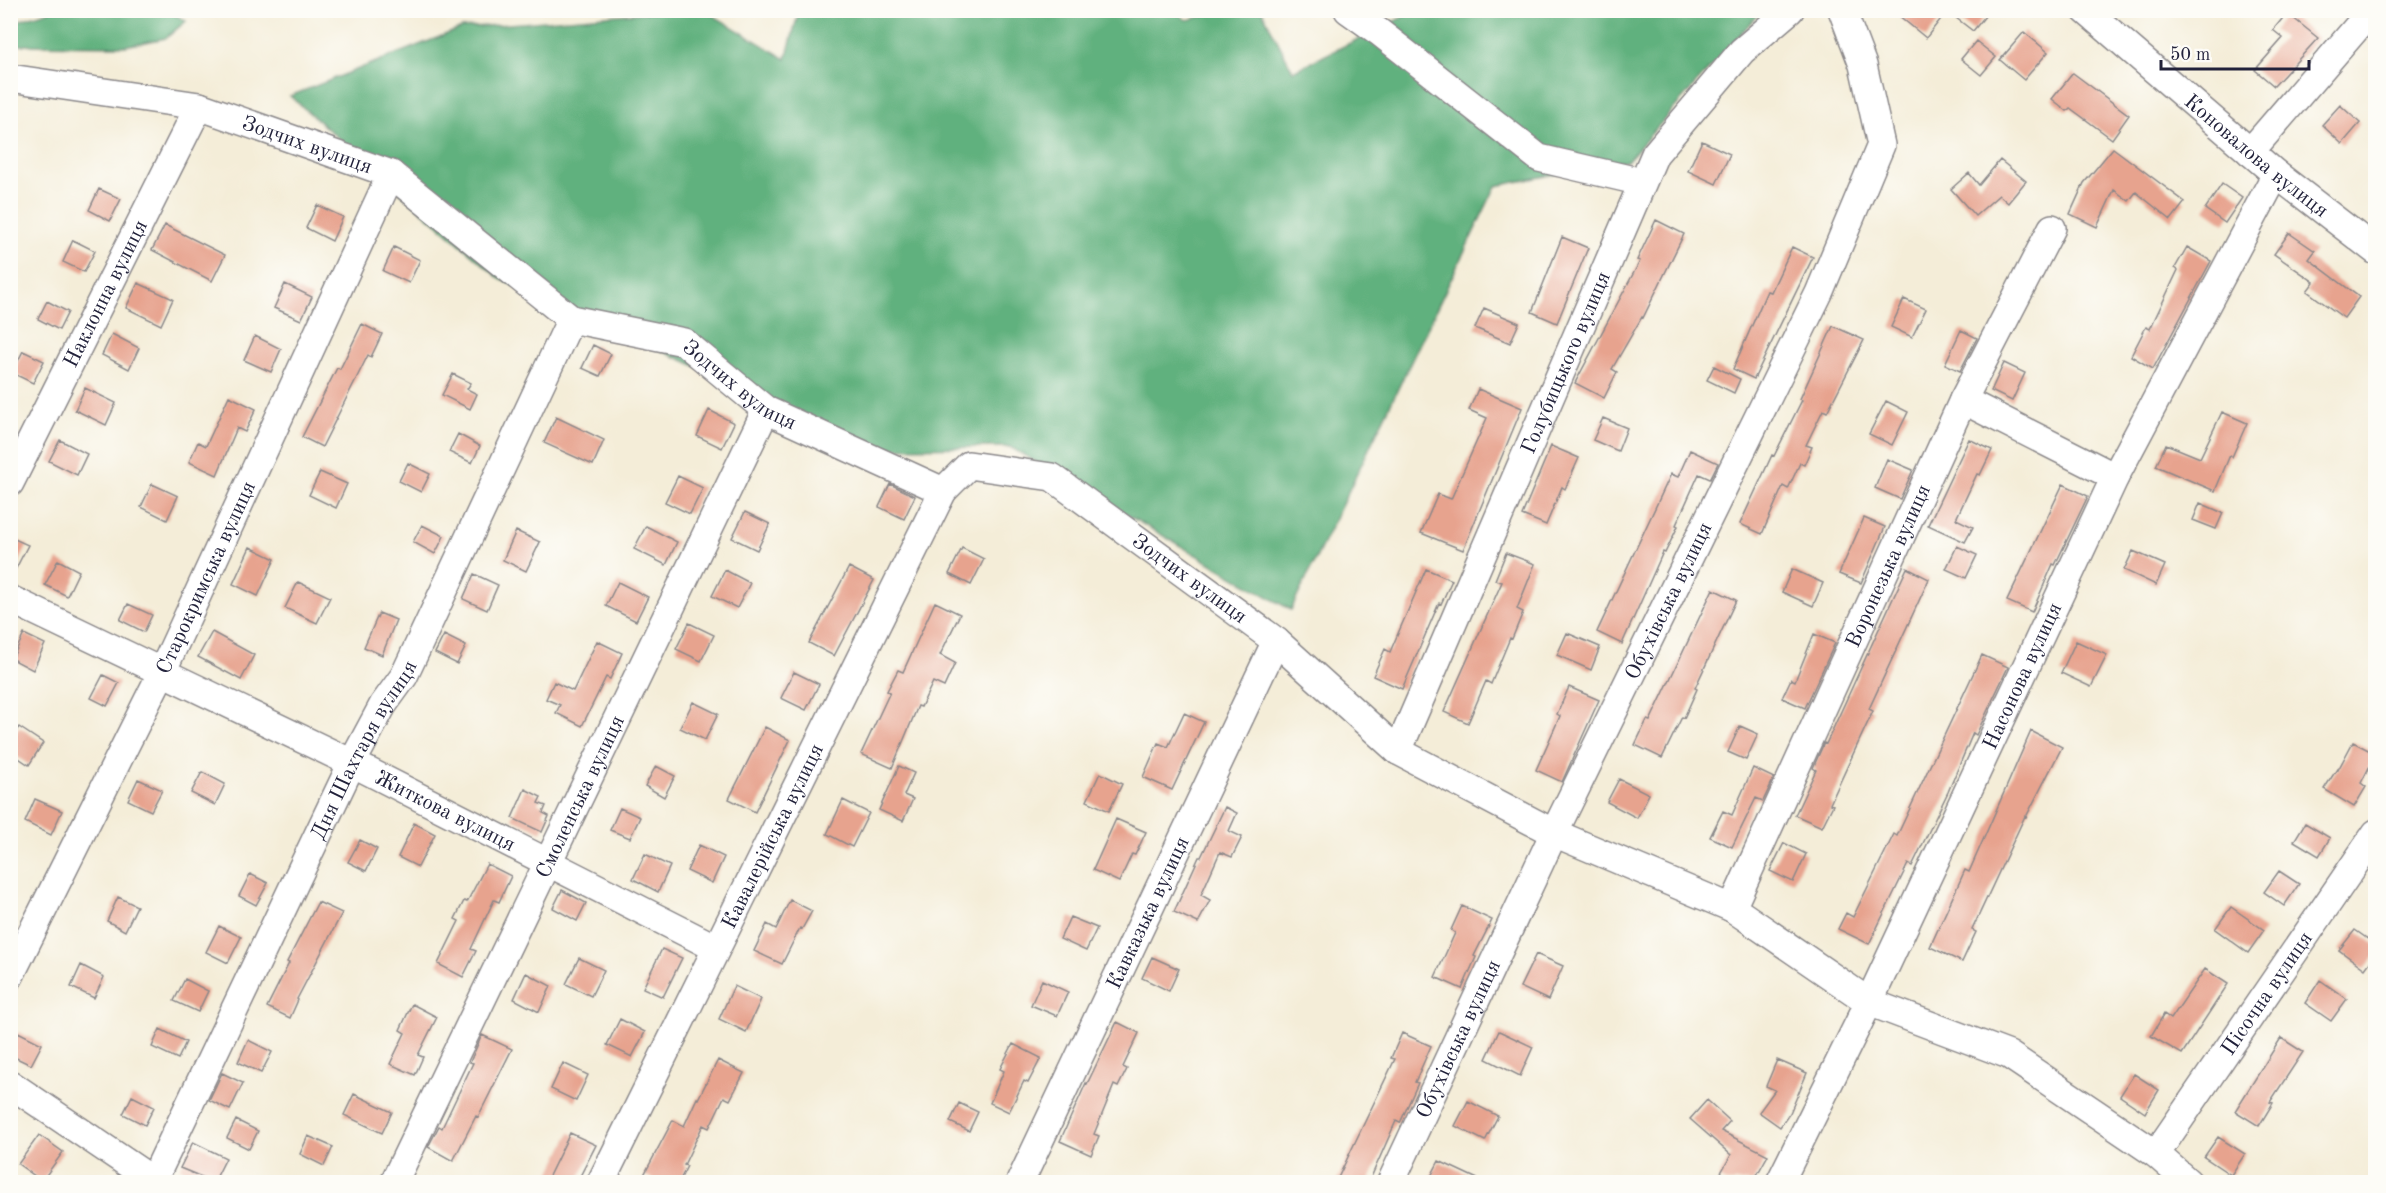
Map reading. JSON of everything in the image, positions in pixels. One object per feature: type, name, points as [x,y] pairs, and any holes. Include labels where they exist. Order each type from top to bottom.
[{"type":"street","points":[[1348,10],[1539,158],[1642,183]]},
{"type":"street","name":"Голубицького вулиця","points":[[1398,751],[1654,154],[1735,60],[1790,10]]},
{"type":"street","name":"Обухівська вулиця","points":[[1391,1182],[1554,833],[1820,292],[1881,145],[1863,64],[1842,10]]},
{"type":"street","name":"Коновалова вулиця","points":[[2085,10],[2276,174],[2376,251]]},
{"type":"street","points":[[2250,152],[2372,10]]},
{"type":"street","name":"Зодчих вулиця","points":[[10,78],[200,106],[391,174],[571,319],[684,342],[765,410],[943,491],[969,465],[1052,477],[1276,641]]},
{"type":"street","name":"Наклонна вулиця","points":[[10,483],[200,106]]},
{"type":"street","name":"Старокримська вулиця","points":[[10,976],[162,672],[391,174]]},
{"type":"street","name":"Насонова вулиця","points":[[1780,1182],[1869,1002],[2115,477],[2276,174]]},
{"type":"street","name":"Воронезька вулиця","points":[[1732,908],[1962,400],[2052,228]]},
{"type":"street","name":"Дня Шахтаря вулиця","points":[[154,1182],[352,763],[382,705],[404,676],[571,319]]},
{"type":"street","points":[[1962,400],[2115,477]]},
{"type":"street","name":"Смоленська вулиця","points":[[393,1182],[765,410]]},
{"type":"street","name":"Кавалерійська вулиця","points":[[601,1182],[943,491]]},
{"type":"street","name":"Житкова вулиця","points":[[10,599],[352,763],[717,948]]},
{"type":"street","points":[[1276,641],[1398,751],[1554,833],[1732,908],[1869,1002],[2009,1055],[2156,1154],[2188,1182]]},
{"type":"street","name":"Кавказька вулиця","points":[[1020,1182],[1276,641]]},
{"type":"street","name":"Пісочна вулиця","points":[[2156,1154],[2376,833]]},
{"type":"street","points":[[10,1084],[154,1182]]},
{"type":"green space","points":[[53,10],[169,11],[186,21],[166,38],[125,46],[17,45],[11,23]]},
{"type":"green space","points":[[1172,10],[1187,20],[1223,11],[1262,11],[1293,71],[1415,11],[1761,11],[1628,160],[1496,186],[1291,610],[1010,447],[880,448],[500,279],[290,96],[462,28],[665,11],[706,11],[786,59],[799,11]]},
{"type":"building","points":[[1892,10],[1990,10],[1973,31],[1947,11],[1926,38]]},
{"type":"building","points":[[2287,13],[2318,38],[2274,86],[2255,70],[2283,38],[2273,30]]},
{"type":"building","points":[[2024,32],[2048,52],[2024,80],[2000,60]]},
{"type":"building","points":[[1976,41],[1996,57],[1981,75],[1961,59]]},
{"type":"building","points":[[2073,73],[2129,115],[2112,139],[2070,108],[2067,111],[2052,99]]},
{"type":"building","points":[[2340,105],[2360,123],[2342,144],[2322,125]]},
{"type":"building","points":[[1702,141],[1730,154],[1716,184],[1688,171]]},
{"type":"building","points":[[2113,148],[2185,202],[2171,220],[2136,192],[2129,201],[2114,190],[2097,227],[2070,214],[2084,183]]},
{"type":"building","points":[[2000,160],[2026,181],[2008,203],[1999,195],[1975,216],[1951,189],[1969,173],[1979,185]]},
{"type":"building","points":[[2222,184],[2242,198],[2225,223],[2205,209]]},
{"type":"building","points":[[99,189],[121,199],[110,221],[89,210]]},
{"type":"building","points":[[317,205],[343,217],[332,241],[306,228]]},
{"type":"building","points":[[1656,220],[1684,234],[1643,318],[1612,369],[1617,372],[1604,398],[1575,383],[1640,261],[1637,260]]},
{"type":"building","points":[[165,225],[225,255],[212,281],[152,250]]},
{"type":"building","points":[[2289,233],[2315,251],[2309,259],[2359,297],[2344,318],[2307,291],[2314,282],[2274,254]]},
{"type":"building","points":[[1562,237],[1588,248],[1557,323],[1532,312]]},
{"type":"building","points":[[73,240],[95,251],[84,272],[63,262]]},
{"type":"building","points":[[394,247],[420,260],[409,283],[383,271]]},
{"type":"building","points":[[1792,247],[1813,257],[1754,379],[1733,369],[1767,291],[1771,292]]},
{"type":"building","points":[[2187,247],[2211,261],[2153,369],[2131,356],[2146,327],[2150,329],[2178,270],[2175,268]]},
{"type":"building","points":[[138,283],[173,299],[161,325],[126,308]]},
{"type":"building","points":[[285,284],[312,297],[301,320],[274,308]]},
{"type":"building","points":[[1904,299],[1926,309],[1912,337],[1891,327]]},
{"type":"building","points":[[47,301],[68,312],[59,330],[38,319]]},
{"type":"building","points":[[1484,308],[1519,323],[1510,343],[1475,328]]},
{"type":"building","points":[[362,324],[382,334],[371,357],[368,355],[322,447],[302,437]]},
{"type":"building","points":[[1833,326],[1864,340],[1827,412],[1823,410],[1806,445],[1812,447],[1804,465],[1800,463],[1788,489],[1783,486],[1762,534],[1740,524],[1772,455],[1774,456],[1802,400],[1800,399]]},
{"type":"building","points":[[1961,330],[1977,338],[1960,371],[1945,364]]},
{"type":"building","points":[[112,334],[139,348],[129,369],[102,355]]},
{"type":"building","points":[[255,336],[281,349],[271,372],[244,360]]},
{"type":"building","points":[[593,345],[611,354],[600,376],[582,368]]},
{"type":"building","points":[[23,351],[44,361],[33,383],[12,373]]},
{"type":"building","points":[[2004,363],[2025,373],[2012,401],[1991,391]]},
{"type":"building","points":[[1714,366],[1740,379],[1734,393],[1707,380]]},
{"type":"building","points":[[453,374],[471,383],[467,389],[477,394],[470,409],[442,395]]},
{"type":"building","points":[[85,388],[116,403],[106,425],[75,410]]},
{"type":"building","points":[[1478,389],[1522,408],[1463,550],[1421,533],[1438,494],[1451,499],[1487,418],[1469,410]]},
{"type":"building","points":[[229,396],[256,409],[245,432],[237,428],[217,475],[189,462],[198,442],[206,446]]},
{"type":"building","points":[[1886,401],[1908,412],[1892,445],[1869,434]]},
{"type":"building","points":[[709,410],[734,423],[722,448],[697,436]]},
{"type":"building","points":[[2222,412],[2247,423],[2215,491],[2156,466],[2166,444],[2200,458]]},
{"type":"building","points":[[556,417],[604,440],[593,465],[544,443]]},
{"type":"building","points":[[1603,418],[1627,428],[1618,451],[1593,440]]},
{"type":"building","points":[[458,434],[480,446],[472,463],[449,452]]},
{"type":"building","points":[[1969,439],[1992,450],[1980,475],[1977,474],[1956,519],[1973,527],[1965,542],[1928,525]]},
{"type":"building","points":[[60,440],[87,454],[77,475],[49,461]]},
{"type":"building","points":[[1551,446],[1579,458],[1565,489],[1562,487],[1546,525],[1522,515]]},
{"type":"building","points":[[1690,450],[1718,463],[1710,479],[1699,474],[1676,525],[1678,526],[1665,553],[1663,552],[1622,644],[1597,632],[1671,474],[1678,477]]},
{"type":"building","points":[[1887,459],[1913,470],[1900,499],[1875,488]]},
{"type":"building","points":[[408,463],[430,474],[421,492],[399,481]]},
{"type":"building","points":[[320,472],[347,484],[336,508],[309,495]]},
{"type":"building","points":[[678,476],[703,488],[690,514],[665,502]]},
{"type":"building","points":[[152,484],[178,496],[167,520],[141,507]]},
{"type":"building","points":[[890,484],[915,496],[904,519],[879,507]]},
{"type":"building","points":[[2063,484],[2088,496],[2055,565],[2053,564],[2032,612],[2007,601]]},
{"type":"building","points":[[2200,503],[2223,513],[2216,529],[2193,520]]},
{"type":"building","points":[[745,512],[770,524],[757,550],[732,538]]},
{"type":"building","points":[[1864,518],[1885,527],[1861,583],[1839,574]]},
{"type":"building","points":[[422,525],[444,536],[435,554],[413,542]]},
{"type":"building","points":[[646,526],[677,542],[666,565],[634,549]]},
{"type":"building","points":[[516,531],[540,542],[526,571],[503,560]]},
{"type":"building","points":[[10,537],[28,545],[10,580]]},
{"type":"building","points":[[1957,546],[1977,555],[1966,578],[1946,569]]},
{"type":"building","points":[[250,547],[275,559],[258,596],[233,584]]},
{"type":"building","points":[[962,548],[984,559],[971,585],[949,574]]},
{"type":"building","points":[[2133,551],[2165,565],[2156,585],[2124,570]]},
{"type":"building","points":[[1506,553],[1535,564],[1517,609],[1523,612],[1512,639],[1510,638],[1491,684],[1486,681],[1468,723],[1444,712],[1502,582],[1495,580]]},
{"type":"building","points":[[58,560],[79,571],[67,596],[45,585]]},
{"type":"building","points":[[849,567],[874,580],[834,656],[809,643]]},
{"type":"building","points":[[1907,568],[1929,579],[1869,709],[1873,711],[1830,804],[1833,805],[1822,827],[1795,815],[1816,770],[1813,768],[1824,743],[1826,744]]},
{"type":"building","points":[[1426,569],[1452,580],[1441,604],[1439,603],[1402,689],[1373,676],[1385,649],[1390,652]]},
{"type":"building","points":[[1792,569],[1823,583],[1813,606],[1782,592]]},
{"type":"building","points":[[725,570],[750,583],[737,608],[712,596]]},
{"type":"building","points":[[474,574],[498,585],[487,610],[463,599]]},
{"type":"building","points":[[298,582],[330,597],[317,623],[285,608]]},
{"type":"building","points":[[618,582],[648,597],[636,621],[606,606]]},
{"type":"building","points":[[1713,589],[1736,600],[1695,688],[1697,689],[1684,718],[1682,717],[1662,758],[1635,745],[1647,720],[1650,721]]},
{"type":"building","points":[[935,602],[960,614],[940,655],[955,663],[944,687],[933,682],[921,707],[918,706],[892,768],[861,754],[890,692],[887,691],[898,670],[903,672]]},
{"type":"building","points":[[128,604],[152,615],[144,632],[120,620]]},
{"type":"building","points":[[379,613],[396,620],[382,655],[364,647]]},
{"type":"building","points":[[689,623],[714,635],[701,661],[676,649]]},
{"type":"building","points":[[212,632],[254,655],[241,680],[198,657]]},
{"type":"building","points":[[1567,633],[1600,647],[1591,670],[1557,655]]},
{"type":"building","points":[[24,634],[45,644],[33,670],[12,659]]},
{"type":"building","points":[[1814,634],[1835,643],[1805,708],[1782,698],[1791,679],[1795,681]]},
{"type":"building","points":[[444,635],[466,646],[457,664],[435,653]]},
{"type":"building","points":[[597,641],[622,653],[610,679],[606,677],[582,726],[556,713],[560,705],[546,699],[554,682],[573,691]]},
{"type":"building","points":[[2076,641],[2107,655],[2091,687],[2061,673]]},
{"type":"building","points":[[1982,655],[2008,667],[1976,735],[1973,733],[1948,792],[1912,866],[1908,864],[1869,944],[1838,929],[1846,913],[1853,917],[1894,834],[1897,836]]},
{"type":"building","points":[[794,672],[819,684],[806,710],[781,698]]},
{"type":"building","points":[[103,675],[119,683],[107,706],[91,698]]},
{"type":"building","points":[[1569,687],[1599,700],[1562,782],[1536,770],[1560,716],[1557,714]]},
{"type":"building","points":[[693,702],[718,714],[705,740],[680,728]]},
{"type":"building","points":[[1184,713],[1204,722],[1172,790],[1143,777],[1158,743],[1168,747]]},
{"type":"building","points":[[1740,726],[1758,734],[1746,760],[1728,752]]},
{"type":"building","points":[[19,727],[43,743],[29,765],[10,752],[10,739]]},
{"type":"building","points":[[765,727],[790,740],[755,812],[729,799]]},
{"type":"building","points":[[2031,731],[2062,747],[2025,816],[1972,930],[1976,932],[1962,962],[1930,947],[1965,870],[1969,872]]},
{"type":"building","points":[[2353,742],[2376,754],[2361,783],[2366,787],[2354,807],[2324,789],[2338,770]]},
{"type":"building","points":[[656,766],[675,776],[664,797],[645,786]]},
{"type":"building","points":[[899,766],[914,773],[904,795],[913,799],[903,821],[879,810]]},
{"type":"building","points":[[1753,768],[1774,778],[1763,801],[1756,798],[1732,847],[1710,837],[1723,811],[1732,815]]},
{"type":"building","points":[[202,772],[225,784],[215,805],[191,793]]},
{"type":"building","points":[[1100,773],[1122,784],[1109,811],[1087,801]]},
{"type":"building","points":[[138,779],[162,790],[151,811],[128,800]]},
{"type":"building","points":[[1619,779],[1649,794],[1637,818],[1607,802]]},
{"type":"building","points":[[525,789],[541,797],[538,803],[546,806],[543,813],[549,816],[542,832],[512,818]]},
{"type":"building","points":[[35,799],[62,811],[51,835],[25,822]]},
{"type":"building","points":[[843,800],[869,813],[852,847],[827,834]]},
{"type":"building","points":[[1225,807],[1237,813],[1229,831],[1242,837],[1232,857],[1220,852],[1201,895],[1210,900],[1198,923],[1174,912]]},
{"type":"building","points":[[620,808],[640,817],[630,838],[610,830]]},
{"type":"building","points":[[1116,819],[1146,832],[1135,855],[1132,854],[1119,882],[1093,870]]},
{"type":"building","points":[[414,823],[435,834],[418,867],[398,857]]},
{"type":"building","points":[[2305,823],[2330,838],[2319,856],[2294,841]]},
{"type":"building","points":[[360,840],[377,849],[366,871],[348,862]]},
{"type":"building","points":[[1784,843],[1806,854],[1793,882],[1770,871]]},
{"type":"building","points":[[699,845],[724,857],[712,883],[687,871]]},
{"type":"building","points":[[645,854],[670,866],[658,892],[633,879]]},
{"type":"building","points":[[487,864],[511,876],[499,902],[494,900],[471,949],[476,951],[463,977],[438,964],[459,921],[455,919],[464,901],[467,902]]},
{"type":"building","points":[[2279,871],[2299,884],[2284,906],[2264,892]]},
{"type":"building","points":[[250,874],[268,883],[256,905],[239,896]]},
{"type":"building","points":[[562,890],[586,903],[577,921],[553,908]]},
{"type":"building","points":[[118,897],[137,906],[125,931],[107,921]]},
{"type":"building","points":[[790,900],[812,911],[802,929],[800,928],[782,964],[754,951],[767,924],[776,929]]},
{"type":"building","points":[[318,902],[342,913],[297,999],[290,1018],[267,1007]]},
{"type":"building","points":[[1462,906],[1492,920],[1474,956],[1476,957],[1462,989],[1435,977],[1455,933],[1451,930]]},
{"type":"building","points":[[2231,907],[2264,930],[2248,953],[2215,929]]},
{"type":"building","points":[[1070,917],[1097,928],[1086,951],[1060,939]]},
{"type":"building","points":[[219,926],[241,937],[228,963],[206,952]]},
{"type":"building","points":[[2355,930],[2376,945],[2376,954],[2365,969],[2339,950]]},
{"type":"building","points":[[662,949],[682,958],[663,997],[643,988]]},
{"type":"building","points":[[1536,954],[1563,966],[1548,1000],[1520,987]]},
{"type":"building","points":[[1152,957],[1179,969],[1169,991],[1142,978]]},
{"type":"building","points":[[579,958],[604,970],[591,996],[566,984]]},
{"type":"building","points":[[81,965],[104,977],[94,998],[71,987]]},
{"type":"building","points":[[2205,969],[2228,984],[2182,1054],[2151,1036],[2164,1014],[2171,1019]]},
{"type":"building","points":[[526,973],[551,986],[539,1012],[514,999]]},
{"type":"building","points":[[185,979],[208,991],[198,1012],[174,1001]]},
{"type":"building","points":[[1042,980],[1068,992],[1057,1016],[1031,1005]]},
{"type":"building","points":[[2320,980],[2347,999],[2331,1021],[2305,1003]]},
{"type":"building","points":[[734,986],[761,999],[746,1032],[719,1019]]},
{"type":"building","points":[[412,1004],[437,1017],[418,1055],[423,1057],[415,1075],[390,1064],[405,1033],[400,1030]]},
{"type":"building","points":[[620,1019],[645,1032],[632,1057],[607,1045]]},
{"type":"building","points":[[1117,1022],[1139,1033],[1123,1067],[1127,1069],[1118,1087],[1114,1085],[1094,1134],[1099,1136],[1091,1155],[1060,1141]]},
{"type":"building","points":[[160,1029],[186,1042],[178,1059],[152,1047]]},
{"type":"building","points":[[1499,1031],[1533,1047],[1520,1076],[1486,1059]]},
{"type":"building","points":[[18,1032],[42,1044],[31,1065],[10,1055],[10,1048]]},
{"type":"building","points":[[1402,1033],[1431,1046],[1415,1082],[1418,1083],[1400,1123],[1396,1121],[1369,1182],[1336,1182],[1395,1059],[1391,1058]]},
{"type":"building","points":[[482,1035],[512,1049],[453,1161],[428,1147],[439,1126],[442,1128],[473,1063],[470,1062]]},
{"type":"building","points":[[2281,1038],[2303,1052],[2270,1102],[2273,1103],[2259,1126],[2235,1111]]},
{"type":"building","points":[[248,1040],[272,1052],[261,1073],[238,1062]]},
{"type":"building","points":[[1013,1044],[1041,1058],[1028,1083],[1024,1081],[1009,1112],[990,1103],[1004,1071],[1000,1069]]},
{"type":"building","points":[[718,1060],[744,1073],[730,1100],[724,1097],[709,1128],[703,1125],[684,1165],[687,1166],[679,1182],[659,1182],[644,1175],[673,1120],[684,1126]]},
{"type":"building","points":[[1777,1060],[1807,1073],[1790,1113],[1780,1127],[1759,1112],[1775,1090],[1766,1086]]},
{"type":"building","points":[[563,1063],[588,1075],[576,1101],[551,1089]]},
{"type":"building","points":[[222,1073],[243,1083],[230,1110],[209,1100]]},
{"type":"building","points":[[2134,1074],[2159,1090],[2145,1113],[2120,1096]]},
{"type":"building","points":[[354,1094],[392,1112],[382,1133],[344,1115]]},
{"type":"building","points":[[132,1096],[154,1107],[145,1125],[123,1114]]},
{"type":"building","points":[[1707,1100],[1730,1121],[1721,1131],[1768,1155],[1753,1182],[1726,1182],[1718,1178],[1731,1155],[1690,1119]]},
{"type":"building","points":[[1468,1101],[1498,1116],[1485,1141],[1455,1126]]},
{"type":"building","points":[[959,1103],[978,1112],[969,1131],[950,1122]]},
{"type":"building","points":[[236,1120],[258,1131],[249,1149],[227,1138]]},
{"type":"building","points":[[570,1133],[596,1145],[577,1182],[546,1182]]},
{"type":"building","points":[[39,1135],[63,1152],[42,1181],[18,1164]]},
{"type":"building","points":[[308,1136],[333,1147],[324,1166],[300,1154]]},
{"type":"building","points":[[2218,1137],[2245,1154],[2231,1175],[2204,1157]]},
{"type":"building","points":[[193,1142],[226,1158],[214,1182],[180,1168]]},
{"type":"building","points":[[1439,1161],[1484,1182],[1428,1182]]}]
